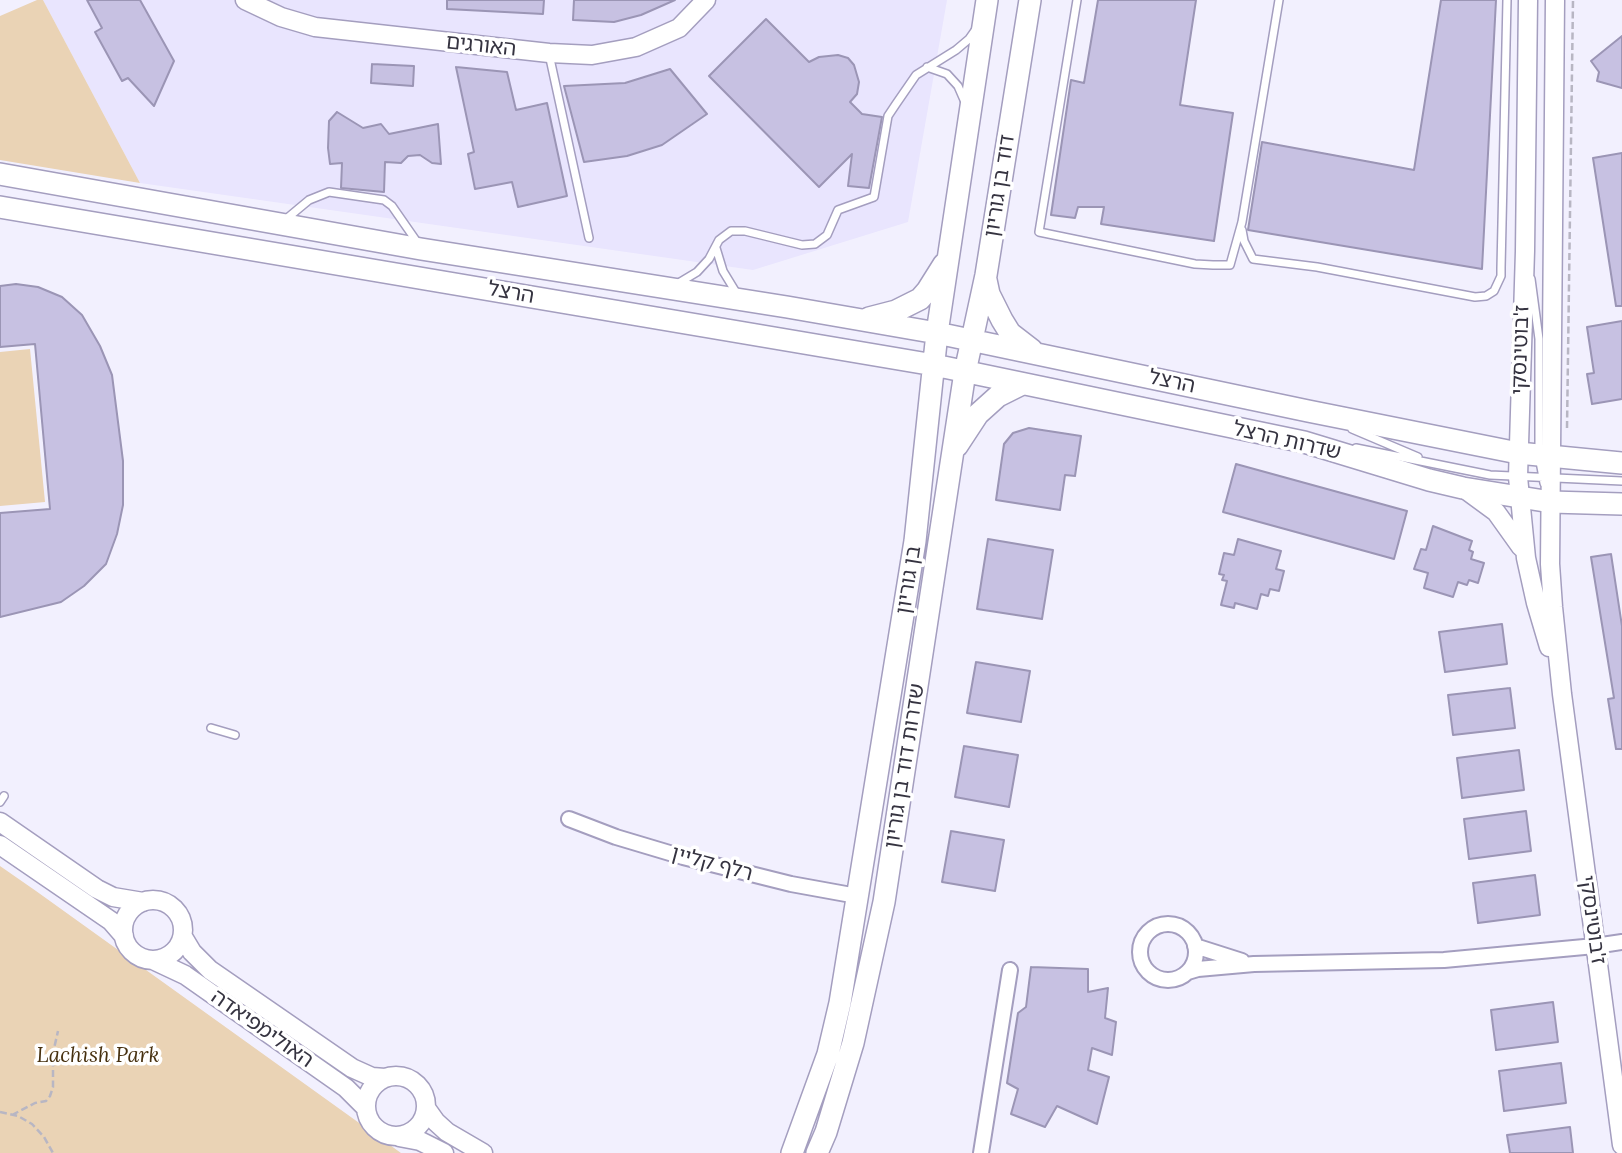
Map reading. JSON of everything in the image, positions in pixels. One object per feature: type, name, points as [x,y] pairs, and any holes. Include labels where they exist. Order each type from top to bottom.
[{"type":"main road","name":"דוד בן גוריון","points":[[965,372],[986,275],[1030,0]]},
{"type":"main road","name":"בן גוריון","points":[[792,1153],[828,1054],[840,1003],[915,541],[937,333],[986,6]]},
{"type":"main road","name":"הרצל","points":[[0,174],[421,249],[742,300],[971,341]]},
{"type":"main road","name":"הרצל","points":[[0,207],[934,365],[1022,384]]},
{"type":"main road","points":[[861,320],[895,311],[920,299],[950,253]]},
{"type":"main road","points":[[986,275],[989,294],[1010,333],[1037,353]]},
{"type":"main road","points":[[971,341],[1037,353]]},
{"type":"main road","name":"הרצל","points":[[1037,353],[1308,411]]},
{"type":"main road","name":"שדרות דוד בן גוריון","points":[[817,1153],[853,1043],[884,902],[965,372]]},
{"type":"main road","points":[[953,452],[978,414],[998,396],[1022,384]]},
{"type":"main road","name":"שדרות הרצל","points":[[1022,384],[1304,442],[1463,488],[1518,487],[1551,502]]},
{"type":"main road","name":"שדרות הרצל","points":[[1308,411],[1536,455],[1622,463]]},
{"type":"main road","points":[[1551,502],[1622,504]]},
{"type":"street","name":"האורגים","points":[[246,0],[281,17],[314,27],[549,53],[592,55],[636,47],[679,28],[706,0]]},
{"type":"street","name":"ז'בוטינסקי","points":[[1528,0],[1525,251],[1536,455],[1547,479],[1551,502],[1551,575],[1562,694],[1622,1145]]},
{"type":"street","name":"ז'בוטינסקי","points":[[1555,0],[1553,246],[1536,455],[1518,487],[1526,558],[1562,694]]},
{"type":"street","points":[[1463,488],[1496,512],[1509,528],[1526,558]]},
{"type":"street","name":"רלף קליין","points":[[569,819],[683,857],[791,884],[858,896]]},
{"type":"street","points":[[0,822],[113,897],[143,902],[158,900],[174,909],[180,917],[183,937],[179,946],[172,954],[153,960],[134,953],[111,921],[0,845]]},
{"type":"street","points":[[124,936],[126,917],[131,909],[143,902]]},
{"type":"street","points":[[1188,972],[1195,960],[1195,946],[1184,928],[1169,924],[1154,927],[1144,935],[1140,943],[1140,959],[1149,974],[1167,981],[1198,969],[1254,964],[1404,962],[1622,942]]},
{"type":"street","name":"האולימפיאדה","points":[[183,937],[192,952],[210,970],[352,1068],[372,1077],[384,1078]]},
{"type":"street","points":[[1195,946],[1254,964]]},
{"type":"street","name":"האולימפיאדה","points":[[153,960],[185,975],[346,1088],[366,1108]]},
{"type":"street","points":[[981,1153],[1010,970]]},
{"type":"street","points":[[444,1153],[420,1141],[387,1135],[372,1124],[366,1108],[369,1093],[378,1082],[384,1078],[402,1076],[414,1081],[422,1091],[426,1108],[436,1122],[446,1132],[483,1153]]},
{"type":"street","points":[[396,1136],[413,1131],[424,1118],[426,1108]]},
{"type":"lane","points":[[1077,0],[1039,232],[1195,264],[1230,265],[1242,222],[1279,0]]},
{"type":"lane","points":[[1242,222],[1244,241],[1253,259],[1317,267],[1475,297],[1486,296],[1494,291],[1501,276],[1507,0]]},
{"type":"lane","points":[[667,289],[697,272],[723,235],[735,230],[802,244],[815,244],[827,235],[838,210],[874,197],[888,116],[911,82],[927,67],[956,50],[970,38],[986,6]]},
{"type":"lane","points":[[549,53],[589,238]]},
{"type":"lane","points":[[927,67],[947,74],[958,86],[969,113]]},
{"type":"lane","points":[[280,224],[309,200],[329,192],[384,200],[392,206],[421,249]]},
{"type":"lane","points":[[1539,340],[1548,299],[1553,246]]},
{"type":"lane","points":[[715,247],[723,271],[742,300]]},
{"type":"lane","points":[[1525,251],[1539,340],[1536,455]]},
{"type":"lane","points":[[1308,411],[1435,464]]},
{"type":"lane","points":[[1304,442],[1359,448],[1490,475],[1518,487],[1547,479],[1622,481]]},
{"type":"lane","points":[[211,728],[235,735]]},
{"type":"path","points":[[1569,428],[1573,0]]},
{"type":"path","points":[[12,1115],[50,1097],[53,1087],[53,1053],[58,1031]]},
{"type":"path","points":[[0,1112],[32,1124],[53,1153]]},
{"type":"shaded area","points":[[43,0],[947,0],[908,222],[753,270],[140,183]]},
{"type":"green space","points":[[43,0],[140,183],[0,160],[0,16]]},
{"type":"green space","points":[[30,349],[45,502],[0,506],[0,352]]},
{"type":"green space","name":"Lachish Park","points":[[0,866],[36,891],[401,1153],[0,1153]]},
{"type":"building","points":[[87,0],[140,0],[174,61],[154,106],[128,78],[122,81],[95,32],[102,28]]},
{"type":"building","points":[[447,0],[544,0],[543,14],[447,9]]},
{"type":"building","points":[[574,0],[675,0],[641,15],[614,22],[573,20]]},
{"type":"building","points":[[1098,0],[1196,0],[1180,105],[1233,113],[1214,241],[1101,224],[1104,207],[1078,207],[1075,218],[1051,215],[1071,80],[1084,83]]},
{"type":"building","points":[[1441,0],[1496,0],[1482,269],[1248,230],[1262,142],[1414,170]]},
{"type":"building","points":[[766,19],[809,62],[819,57],[838,55],[848,58],[854,65],[859,82],[857,94],[850,102],[862,114],[882,117],[869,188],[848,186],[852,154],[819,187],[709,76]]},
{"type":"building","points":[[1622,36],[1622,88],[1597,81],[1599,72],[1591,61]]},
{"type":"building","points":[[372,64],[414,66],[413,86],[371,83]]},
{"type":"building","points":[[456,67],[507,72],[516,110],[547,103],[567,196],[518,207],[512,182],[475,189],[468,154],[474,152]]},
{"type":"building","points":[[670,69],[707,114],[662,145],[627,156],[584,162],[564,86],[625,83]]},
{"type":"building","points":[[337,112],[363,128],[381,124],[389,134],[438,124],[441,164],[432,163],[420,155],[408,156],[401,163],[385,162],[384,192],[341,188],[342,163],[330,164],[328,148],[329,121]]},
{"type":"building","points":[[1622,153],[1622,306],[1616,306],[1593,158]]},
{"type":"building","points":[[16,284],[38,287],[62,297],[82,315],[100,346],[112,375],[123,461],[123,505],[117,534],[106,564],[84,586],[61,602],[0,617],[0,513],[50,509],[35,344],[0,347],[0,286]]},
{"type":"building","points":[[1622,321],[1622,399],[1592,404],[1587,374],[1594,373],[1587,327]]},
{"type":"building","points":[[1029,428],[1081,436],[1075,476],[1065,475],[1060,510],[996,500],[1004,444],[1013,433]]},
{"type":"building","points":[[1236,464],[1407,511],[1394,559],[1223,512]]},
{"type":"building","points":[[1433,526],[1472,541],[1469,550],[1473,552],[1471,559],[1484,563],[1478,583],[1469,580],[1467,585],[1458,582],[1453,597],[1424,588],[1428,573],[1414,569],[1421,549],[1426,550]]},
{"type":"building","points":[[988,539],[1053,550],[1042,619],[977,609]]},
{"type":"building","points":[[1238,539],[1281,551],[1276,569],[1284,571],[1279,591],[1270,589],[1268,596],[1261,594],[1257,609],[1235,603],[1234,608],[1221,605],[1227,581],[1222,580],[1224,575],[1219,574],[1224,553],[1234,555]]},
{"type":"building","points":[[1611,554],[1622,626],[1622,749],[1616,749],[1608,699],[1614,698],[1591,557]]},
{"type":"building","points":[[1502,624],[1507,664],[1445,672],[1439,632]]},
{"type":"building","points":[[976,662],[1030,671],[1021,722],[967,713]]},
{"type":"building","points":[[1510,688],[1515,728],[1453,735],[1448,695]]},
{"type":"building","points":[[964,746],[1018,755],[1009,807],[955,797]]},
{"type":"building","points":[[1519,750],[1524,790],[1462,798],[1457,758]]},
{"type":"building","points":[[1526,811],[1531,851],[1469,859],[1464,819]]},
{"type":"building","points":[[951,831],[1004,840],[995,891],[942,882]]},
{"type":"building","points":[[1535,875],[1540,915],[1478,923],[1473,883]]},
{"type":"building","points":[[1031,967],[1088,969],[1088,992],[1108,988],[1105,1018],[1116,1022],[1112,1055],[1092,1048],[1088,1070],[1109,1077],[1097,1124],[1057,1106],[1045,1127],[1011,1114],[1018,1089],[1007,1083],[1018,1013],[1026,1007]]},
{"type":"building","points":[[1553,1002],[1558,1042],[1496,1050],[1491,1010]]},
{"type":"building","points":[[1561,1063],[1566,1103],[1504,1111],[1499,1071]]},
{"type":"building","points":[[1570,1127],[1573,1153],[1510,1153],[1507,1135]]}]
